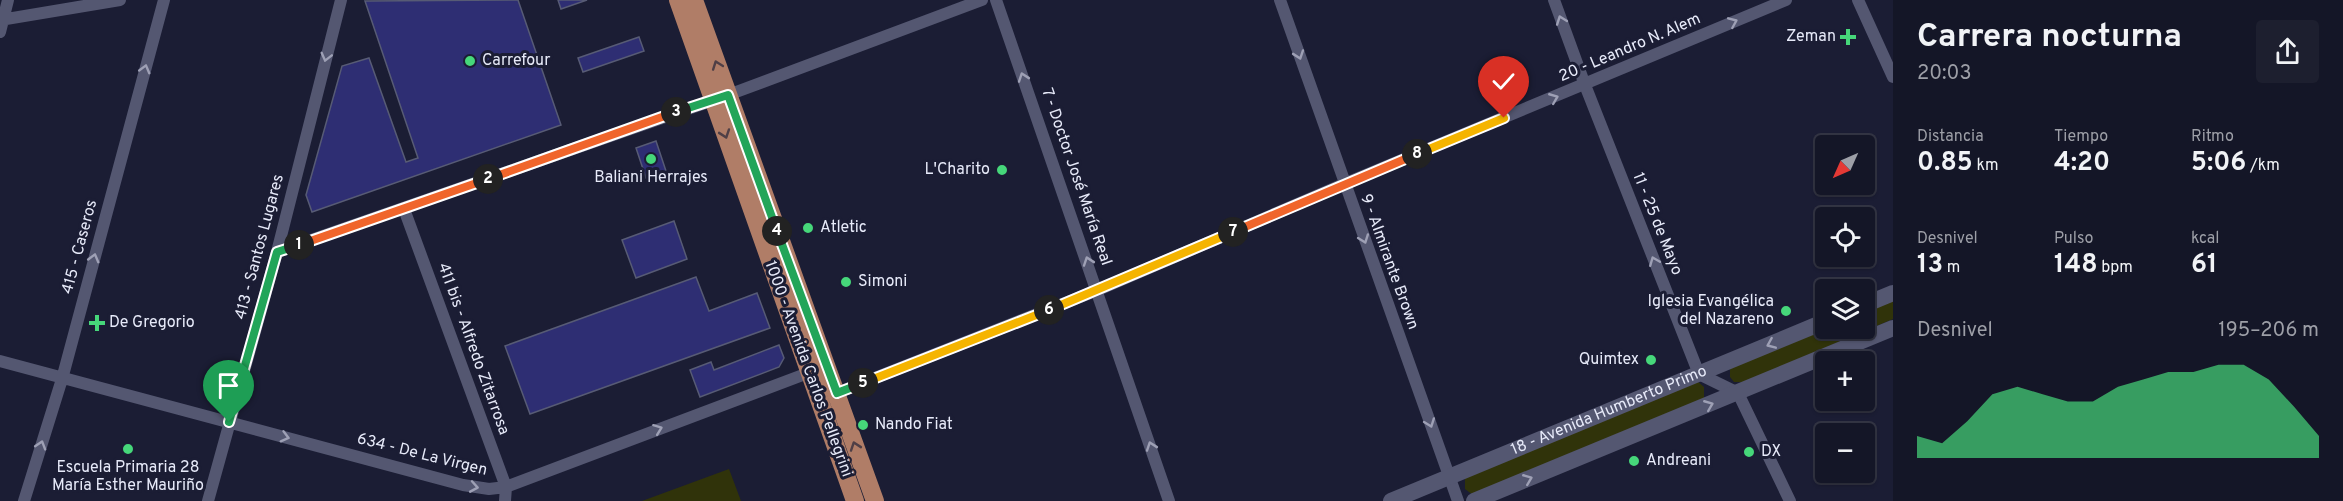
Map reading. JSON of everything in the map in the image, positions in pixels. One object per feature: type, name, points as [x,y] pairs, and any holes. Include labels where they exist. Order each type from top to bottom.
[{"type":"main road","name":"1000 - Avenida Carlos Pellegrini","points":[[678,0],[720,97],[817,370],[874,501]]},
{"type":"main road","name":"1000 - Avenida Carlos Pellegrini","points":[[694,0],[720,97]]},
{"type":"main road","points":[[1875,300],[1893,293]]},
{"type":"main road","name":"18 - Avenida Humberto Primo","points":[[1391,501],[1815,326]]},
{"type":"main road","name":"18 - Avenida Humberto Primo","points":[[1474,501],[1893,328]]},
{"type":"main road","name":"1000 - Avenida Carlos Pellegrini","points":[[828,396],[855,501]]},
{"type":"street","points":[[9,0],[1,24],[120,0]]},
{"type":"street","name":"415 - Caseros","points":[[24,501],[62,379],[164,0]]},
{"type":"street","name":"413 - Santos Lugares","points":[[208,501],[277,252],[341,0]]},
{"type":"street","points":[[277,252],[720,97],[982,0]]},
{"type":"street","name":"7 - Doctor José María Real","points":[[996,0],[1170,501]]},
{"type":"street","name":"9 - Almirante Brown","points":[[1280,0],[1458,501]]},
{"type":"street","name":"11 - 25 de Mayo","points":[[1554,0],[1585,85],[1699,374]]},
{"type":"street","name":"20 - Leandro N. Alem","points":[[828,396],[1098,290],[1344,184],[1786,0]]},
{"type":"street","points":[[1858,0],[1893,77]]},
{"type":"street","name":"411 bis - Alfredo Zitarrosa","points":[[404,209],[506,487],[505,501]]},
{"type":"street","name":"634 - De La Virgen","points":[[0,362],[464,485],[489,489],[506,487],[817,370]]},
{"type":"street","points":[[1699,374],[1738,393],[1790,501]]},
{"type":"green space","points":[[1893,297],[1893,319],[1875,327],[1875,305]]},
{"type":"green space","points":[[1815,332],[1815,339],[1846,339],[1744,382],[1734,382],[1730,377],[1730,367]]},
{"type":"green space","points":[[1696,380],[1704,387],[1704,398],[1473,495],[1465,489],[1465,478]]},
{"type":"green space","points":[[729,469],[741,501],[642,501]]},
{"type":"building","points":[[518,0],[561,125],[312,212],[306,195],[342,66],[369,58],[406,162],[418,158],[365,1]]},
{"type":"building","points":[[558,0],[587,0],[561,9]]},
{"type":"building","points":[[639,37],[644,51],[583,72],[578,58]]},
{"type":"building","name":"Baliani Herrajes","points":[[656,141],[666,171],[646,178],[636,148]]},
{"type":"building","points":[[674,221],[687,259],[636,278],[622,240]]},
{"type":"building","points":[[696,277],[709,311],[757,293],[770,328],[530,414],[505,346]]},
{"type":"building","points":[[779,345],[784,358],[779,367],[700,397],[690,370],[711,362],[714,370]]},
{"type":"place","name":"Zeman","points":[[1848,37]]},
{"type":"place","name":"Carrefour","points":[[470,61]]},
{"type":"place","name":"Baliani Herrajes","points":[[651,159]]},
{"type":"place","name":"L'Charito","points":[[1002,170]]},
{"type":"place","name":"Atletic","points":[[808,228]]},
{"type":"place","name":"Simoni","points":[[846,282]]},
{"type":"place","name":"Iglesia Evangélica del Nazareno","points":[[1786,311]]},
{"type":"place","name":"De Gregorio","points":[[97,323]]},
{"type":"place","name":"Quimtex","points":[[1651,360]]},
{"type":"place","name":"Nando Fiat","points":[[863,425]]},
{"type":"place","name":"Escuela Primaria 28 María Esther Mauriño","points":[[128,449]]},
{"type":"place","name":"DX","points":[[1749,452]]},
{"type":"place","name":"Andreani","points":[[1634,461]]},
{"type":"route","points":[[229,422],[277,252],[728,95],[825,366],[837,393],[1098,290],[1504,118]]}]
